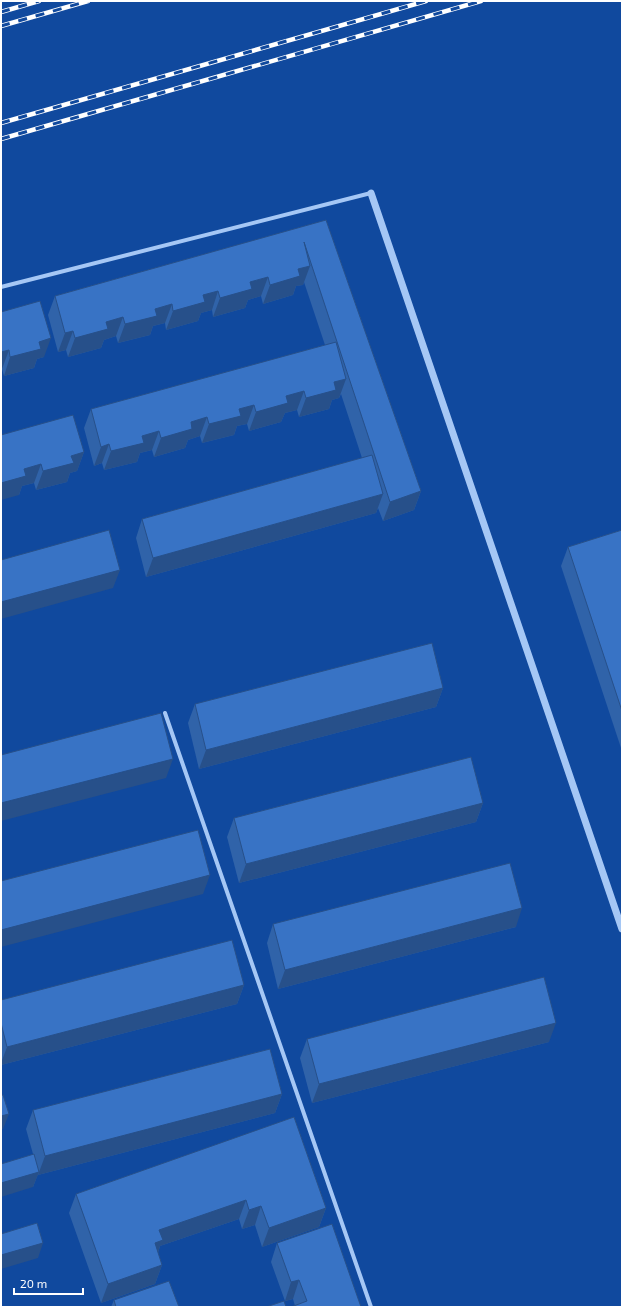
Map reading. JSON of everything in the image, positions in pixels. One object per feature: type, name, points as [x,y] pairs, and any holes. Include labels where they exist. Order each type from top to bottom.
[{"type":"street","points":[[1,287],[371,193],[622,929]]},
{"type":"street","points":[[165,713],[371,1307]]},
{"type":"building","points":[[326,220],[421,491],[390,502],[304,242],[310,266],[298,269],[300,276],[270,285],[268,277],[250,282],[252,289],[220,298],[218,291],[203,295],[205,302],[173,311],[172,304],[155,309],[157,316],[125,324],[123,317],[106,322],[108,329],[75,338],[73,331],[65,333],[55,296]]},
{"type":"building","points":[[40,301],[51,338],[39,342],[41,349],[10,357],[9,350],[1,352],[1,312]]},
{"type":"building","points":[[336,342],[346,379],[334,382],[336,390],[306,398],[304,391],[286,396],[288,403],[256,412],[254,405],[239,409],[241,416],[209,424],[207,417],[191,422],[192,429],[161,438],[159,431],[142,436],[144,443],[111,451],[109,444],[101,447],[91,409]]},
{"type":"building","points":[[73,415],[84,452],[71,456],[74,463],[43,471],[41,464],[24,469],[26,476],[1,483],[1,435]]},
{"type":"building","points":[[372,455],[383,494],[153,558],[142,519]]},
{"type":"building","points":[[109,530],[120,570],[1,602],[1,560]]},
{"type":"building","points":[[622,530],[622,711],[568,547]]},
{"type":"building","points":[[432,643],[443,688],[206,750],[195,704]]},
{"type":"building","points":[[161,713],[173,759],[1,803],[1,755]]},
{"type":"building","points":[[471,757],[483,803],[246,864],[234,818]]},
{"type":"building","points":[[198,830],[210,875],[1,930],[1,881]]},
{"type":"building","points":[[510,863],[522,908],[285,970],[273,924]]},
{"type":"building","points":[[232,940],[244,985],[7,1047],[1,1023],[1,1000]]},
{"type":"building","points":[[544,977],[556,1023],[319,1084],[307,1039]]},
{"type":"building","points":[[270,1049],[282,1094],[45,1156],[33,1110]]},
{"type":"building","points":[[1,1095],[3,1095],[9,1114],[1,1116]]},
{"type":"building","points":[[294,1117],[326,1208],[269,1228],[261,1206],[249,1210],[246,1200],[159,1230],[163,1240],[155,1243],[162,1265],[108,1284],[76,1194]]},
{"type":"building","points":[[34,1154],[39,1172],[1,1183],[1,1164]]},
{"type":"building","points":[[37,1223],[43,1243],[1,1255],[1,1234]]},
{"type":"building","points":[[332,1224],[361,1307],[291,1307],[307,1301],[299,1280],[291,1282],[277,1243]]},
{"type":"building","points":[[169,1281],[179,1307],[116,1307],[114,1300]]},
{"type":"building","points":[[284,1301],[286,1307],[266,1307]]},
{"type":"railway","points":[[1,12],[39,1]]},
{"type":"railway","points":[[1,26],[88,1]]},
{"type":"railway","points":[[1,123],[426,1]]},
{"type":"railway","points":[[1,139],[481,1]]}]
